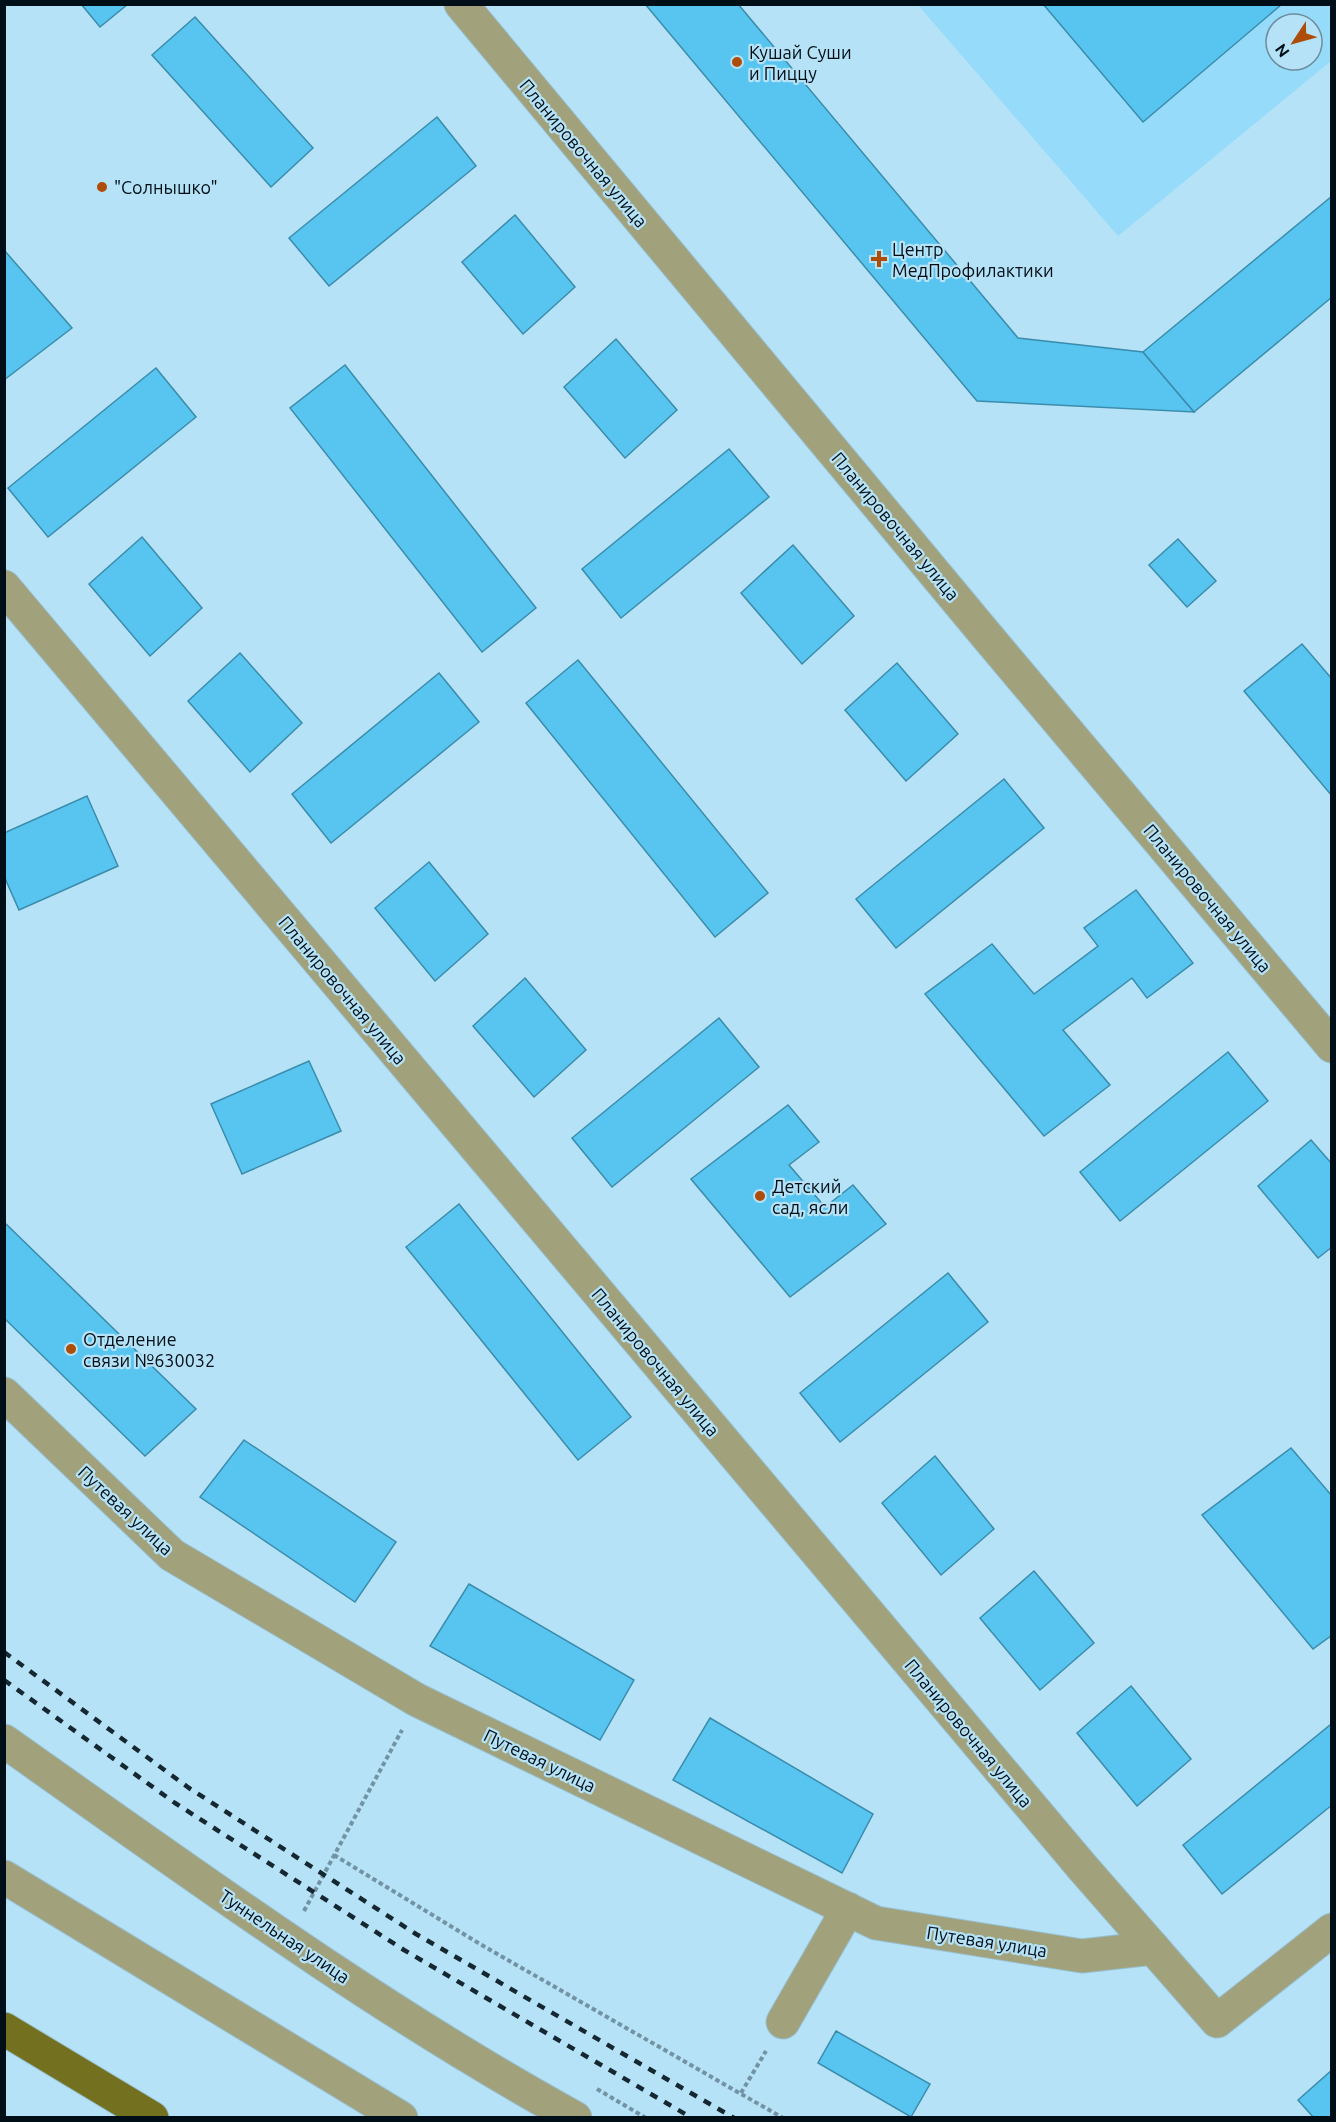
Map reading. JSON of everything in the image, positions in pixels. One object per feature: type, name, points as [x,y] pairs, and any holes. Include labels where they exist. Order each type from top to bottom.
[{"type":"main road","points":[[4,2029],[152,2118]]},
{"type":"street","name":"Планировочная улица","points":[[461,4],[986,635],[1332,1046]]},
{"type":"street","name":"Планировочная улица","points":[[4,587],[738,1460],[1217,2021],[1332,1930]]},
{"type":"street","name":"Путевая улица","points":[[4,1394],[172,1555],[417,1700],[876,1923],[1082,1956],[1153,1948]]},
{"type":"street","name":"Туннельная улица","points":[[4,1741],[289,1940],[498,2076],[574,2118]]},
{"type":"street","points":[[4,1877],[401,2118]]},
{"type":"street","points":[[783,2022],[848,1909]]},
{"type":"path","points":[[301,1917],[417,1700]]},
{"type":"path","points":[[334,1855],[480,1944],[783,2118]]},
{"type":"path","points":[[741,2093],[783,2022]]},
{"type":"path","points":[[596,2088],[646,2118]]},
{"type":"shaded area","points":[[918,5],[1331,5],[1331,61],[1324,67],[1324,12],[1264,12],[1264,72],[1318,72],[1118,236]]},
{"type":"building","points":[[81,4],[128,4],[100,27]]},
{"type":"building","points":[[645,4],[738,4],[1018,338],[1143,352],[1194,412],[977,401]]},
{"type":"building","points":[[1043,4],[1281,4],[1273,12],[1264,12],[1264,19],[1143,122]]},
{"type":"building","points":[[195,17],[313,148],[271,187],[152,55]]},
{"type":"building","points":[[437,117],[476,166],[329,286],[289,238]]},
{"type":"building","points":[[1332,196],[1332,297],[1194,412],[1143,352]]},
{"type":"building","points":[[515,215],[575,287],[523,334],[462,262]]},
{"type":"building","points":[[4,250],[72,328],[4,380]]},
{"type":"building","points":[[616,339],[677,410],[625,458],[564,387]]},
{"type":"building","points":[[345,365],[536,608],[482,652],[290,408]]},
{"type":"building","points":[[156,368],[196,417],[48,537],[8,488]]},
{"type":"building","points":[[729,449],[769,497],[621,618],[582,569]]},
{"type":"building","points":[[142,537],[202,608],[150,656],[89,584]]},
{"type":"building","points":[[1178,539],[1216,581],[1187,607],[1149,565]]},
{"type":"building","points":[[793,545],[854,616],[802,664],[741,593]]},
{"type":"building","points":[[1302,644],[1332,679],[1332,796],[1244,691]]},
{"type":"building","points":[[240,653],[302,723],[250,772],[188,701]]},
{"type":"building","points":[[578,660],[768,893],[715,937],[526,703]]},
{"type":"building","points":[[897,663],[958,734],[906,781],[845,710]]},
{"type":"building","points":[[439,673],[479,722],[331,843],[292,794]]},
{"type":"building","points":[[1004,779],[1044,828],[896,948],[856,899]]},
{"type":"building","points":[[87,796],[118,866],[19,910],[4,876],[4,833]]},
{"type":"building","points":[[429,862],[488,934],[435,981],[375,908]]},
{"type":"building","points":[[1136,890],[1193,963],[1147,998],[1132,978],[1063,1030],[1110,1085],[1044,1136],[925,994],[992,944],[1034,994],[1098,946],[1084,928]]},
{"type":"building","points":[[525,978],[586,1050],[534,1097],[473,1026]]},
{"type":"building","points":[[719,1018],[759,1067],[612,1187],[572,1138]]},
{"type":"building","points":[[1228,1052],[1268,1101],[1120,1221],[1080,1172]]},
{"type":"building","points":[[309,1061],[341,1131],[242,1174],[211,1104]]},
{"type":"building","name":"Детский сад, ясли","points":[[788,1105],[819,1142],[789,1165],[825,1207],[853,1185],[886,1224],[790,1297],[691,1179]]},
{"type":"building","points":[[1311,1140],[1332,1164],[1332,1247],[1318,1258],[1258,1186]]},
{"type":"building","points":[[459,1204],[631,1417],[578,1460],[406,1247]]},
{"type":"building","points":[[4,1222],[196,1409],[145,1456],[4,1318]]},
{"type":"building","points":[[948,1273],[988,1322],[840,1442],[800,1393]]},
{"type":"building","points":[[244,1440],[396,1542],[355,1602],[200,1497]]},
{"type":"building","points":[[1291,1448],[1332,1496],[1332,1635],[1313,1649],[1202,1515]]},
{"type":"building","points":[[935,1456],[994,1529],[941,1575],[882,1503]]},
{"type":"building","points":[[1034,1571],[1094,1643],[1040,1690],[980,1618]]},
{"type":"building","points":[[469,1584],[634,1680],[600,1740],[430,1646]]},
{"type":"building","points":[[1131,1686],[1191,1759],[1137,1806],[1077,1733]]},
{"type":"building","points":[[710,1718],[873,1814],[842,1873],[673,1780]]},
{"type":"building","points":[[1330,1725],[1332,1727],[1332,1805],[1222,1894],[1183,1845]]},
{"type":"building","points":[[836,2031],[930,2084],[911,2117],[818,2063]]},
{"type":"building","points":[[1332,2070],[1332,2118],[1314,2118],[1298,2100]]},
{"type":"railway","points":[[4,1652],[189,1788],[416,1934],[734,2118]]},
{"type":"railway","points":[[4,1680],[175,1803],[404,1950],[692,2118]]},
{"type":"place","name":"Кушай Суши и Пиццу","points":[[737,62]]},
{"type":"place","name":"\"Солнышко\"","points":[[102,187]]},
{"type":"place","name":"Центр МедПрофилактики","points":[[879,259]]},
{"type":"place","name":"Детский сад, ясли","points":[[760,1196]]},
{"type":"place","name":"Отделение связи №630032","points":[[71,1349]]}]
